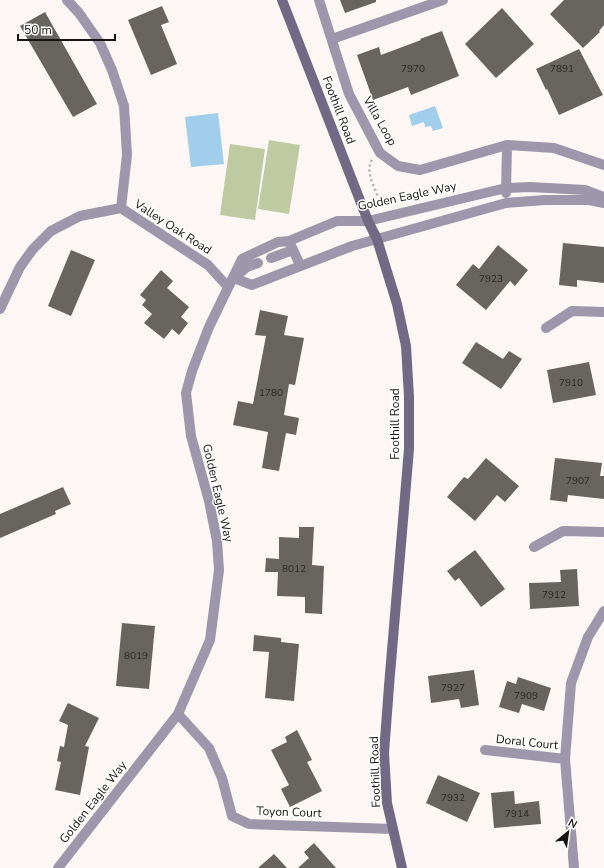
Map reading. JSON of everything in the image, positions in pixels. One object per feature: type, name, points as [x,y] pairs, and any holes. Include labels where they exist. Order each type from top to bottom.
[{"type":"main road","name":"Foothill Road","points":[[282,0],[368,220],[377,239],[397,304],[405,338],[409,397],[410,449],[384,753],[388,803],[402,868]]},
{"type":"street","points":[[67,0],[79,13],[100,43],[112,70],[124,106],[127,155],[120,208]]},
{"type":"street","name":"Villa Loop","points":[[319,0],[349,94],[380,153],[398,166],[420,170],[507,145],[554,148],[604,164]]},
{"type":"street","points":[[332,39],[443,0]]},
{"type":"street","points":[[506,203],[507,145]]},
{"type":"street","name":"Golden Eagle Way","points":[[271,258],[291,245],[337,221],[368,220],[506,188],[530,187],[586,190],[604,197]]},
{"type":"street","points":[[234,278],[252,284],[300,265],[377,239],[506,203],[545,200],[589,200],[604,203]]},
{"type":"street","name":"Valley Oak Road","points":[[0,309],[20,268],[33,249],[51,231],[80,216],[120,208],[208,265],[228,287]]},
{"type":"street","name":"Golden Eagle Way","points":[[58,868],[178,714],[210,640],[219,570],[217,541],[209,501],[191,436],[186,393],[192,371],[209,327],[242,259],[278,242],[291,245]]},
{"type":"street","points":[[291,245],[300,265]]},
{"type":"street","name":"Golden Eagle Way","points":[[234,278],[247,267],[258,263]]},
{"type":"street","points":[[546,328],[572,311],[604,312]]},
{"type":"street","points":[[534,547],[563,531],[604,532]]},
{"type":"street","points":[[574,868],[565,759],[571,683],[588,637],[604,611]]},
{"type":"street","name":"Toyon Court","points":[[178,714],[209,748],[222,778],[232,816],[249,824],[393,829]]},
{"type":"street","name":"Doral Court","points":[[485,750],[565,759]]},
{"type":"path","points":[[378,149],[370,163],[370,177],[378,197]]},
{"type":"green space","points":[[269,140],[300,145],[289,214],[258,209]]},
{"type":"green space","points":[[230,144],[265,149],[255,220],[220,215]]},
{"type":"water","points":[[435,106],[443,128],[433,131],[431,126],[425,127],[424,122],[412,126],[409,115]]},
{"type":"water","points":[[218,113],[224,164],[191,167],[185,117]]},
{"type":"building","points":[[340,0],[376,0],[376,2],[345,13]]},
{"type":"building","points":[[564,0],[604,0],[604,25],[599,31],[600,32],[583,48],[550,14]]},
{"type":"building","points":[[162,6],[169,22],[161,25],[177,64],[151,75],[128,20]]},
{"type":"building","points":[[502,8],[534,44],[496,78],[465,44]]},
{"type":"building","points":[[45,12],[97,104],[73,117],[20,26]]},
{"type":"building","points":[[442,31],[459,76],[411,95],[408,87],[373,100],[357,55],[379,47],[381,55]]},
{"type":"building","points":[[579,49],[603,95],[559,115],[536,69]]},
{"type":"building","points":[[563,243],[604,247],[604,283],[577,280],[577,287],[559,285]]},
{"type":"building","points":[[498,245],[528,270],[515,286],[510,281],[486,310],[456,285],[473,264],[479,269]]},
{"type":"building","points":[[71,250],[95,260],[71,316],[48,306]]},
{"type":"building","points":[[161,270],[173,281],[167,288],[189,307],[181,317],[188,323],[179,335],[172,329],[164,339],[144,323],[152,314],[142,305],[146,300],[140,295]]},
{"type":"building","points":[[260,310],[288,316],[284,335],[304,338],[295,385],[289,384],[284,415],[299,418],[296,435],[286,433],[279,471],[262,468],[268,432],[233,425],[238,401],[253,404],[266,336],[255,335]]},
{"type":"building","points":[[476,342],[503,359],[509,351],[522,359],[501,389],[462,363]]},
{"type":"building","points":[[589,362],[596,395],[553,403],[547,370]]},
{"type":"building","points":[[486,458],[519,486],[505,502],[497,495],[475,521],[447,497],[464,477],[468,479]]},
{"type":"building","points":[[555,458],[602,463],[600,476],[604,476],[604,499],[568,495],[567,502],[550,500]]},
{"type":"building","points":[[63,487],[71,504],[55,511],[56,514],[0,538],[0,514]]},
{"type":"building","points":[[299,527],[314,527],[312,565],[324,566],[322,614],[305,613],[305,597],[277,596],[278,572],[265,572],[266,558],[279,559],[279,537],[299,538]]},
{"type":"building","points":[[475,550],[505,589],[481,607],[459,578],[455,581],[447,571]]},
{"type":"building","points":[[577,569],[579,606],[530,609],[529,583],[561,582],[560,570]]},
{"type":"building","points":[[122,623],[155,626],[149,689],[116,686]]},
{"type":"building","points":[[254,635],[281,638],[281,642],[299,644],[294,701],[265,698],[269,652],[253,651]]},
{"type":"building","points":[[474,670],[479,705],[461,708],[459,699],[431,703],[428,676]]},
{"type":"building","points":[[518,677],[551,688],[544,711],[522,704],[519,713],[499,707],[507,681],[516,684]]},
{"type":"building","points":[[68,703],[99,718],[85,746],[89,747],[80,795],[55,790],[61,762],[57,761],[60,746],[64,747],[68,725],[59,721]]},
{"type":"building","points":[[297,730],[312,760],[307,762],[322,791],[290,807],[281,789],[289,785],[271,750],[287,742],[285,737]]},
{"type":"building","points":[[438,775],[480,793],[467,822],[426,803]]},
{"type":"building","points":[[514,791],[515,804],[539,801],[541,824],[494,828],[491,793]]},
{"type":"building","points":[[314,843],[336,868],[298,868],[309,858],[304,852]]},
{"type":"building","points":[[274,854],[287,868],[258,868]]}]
